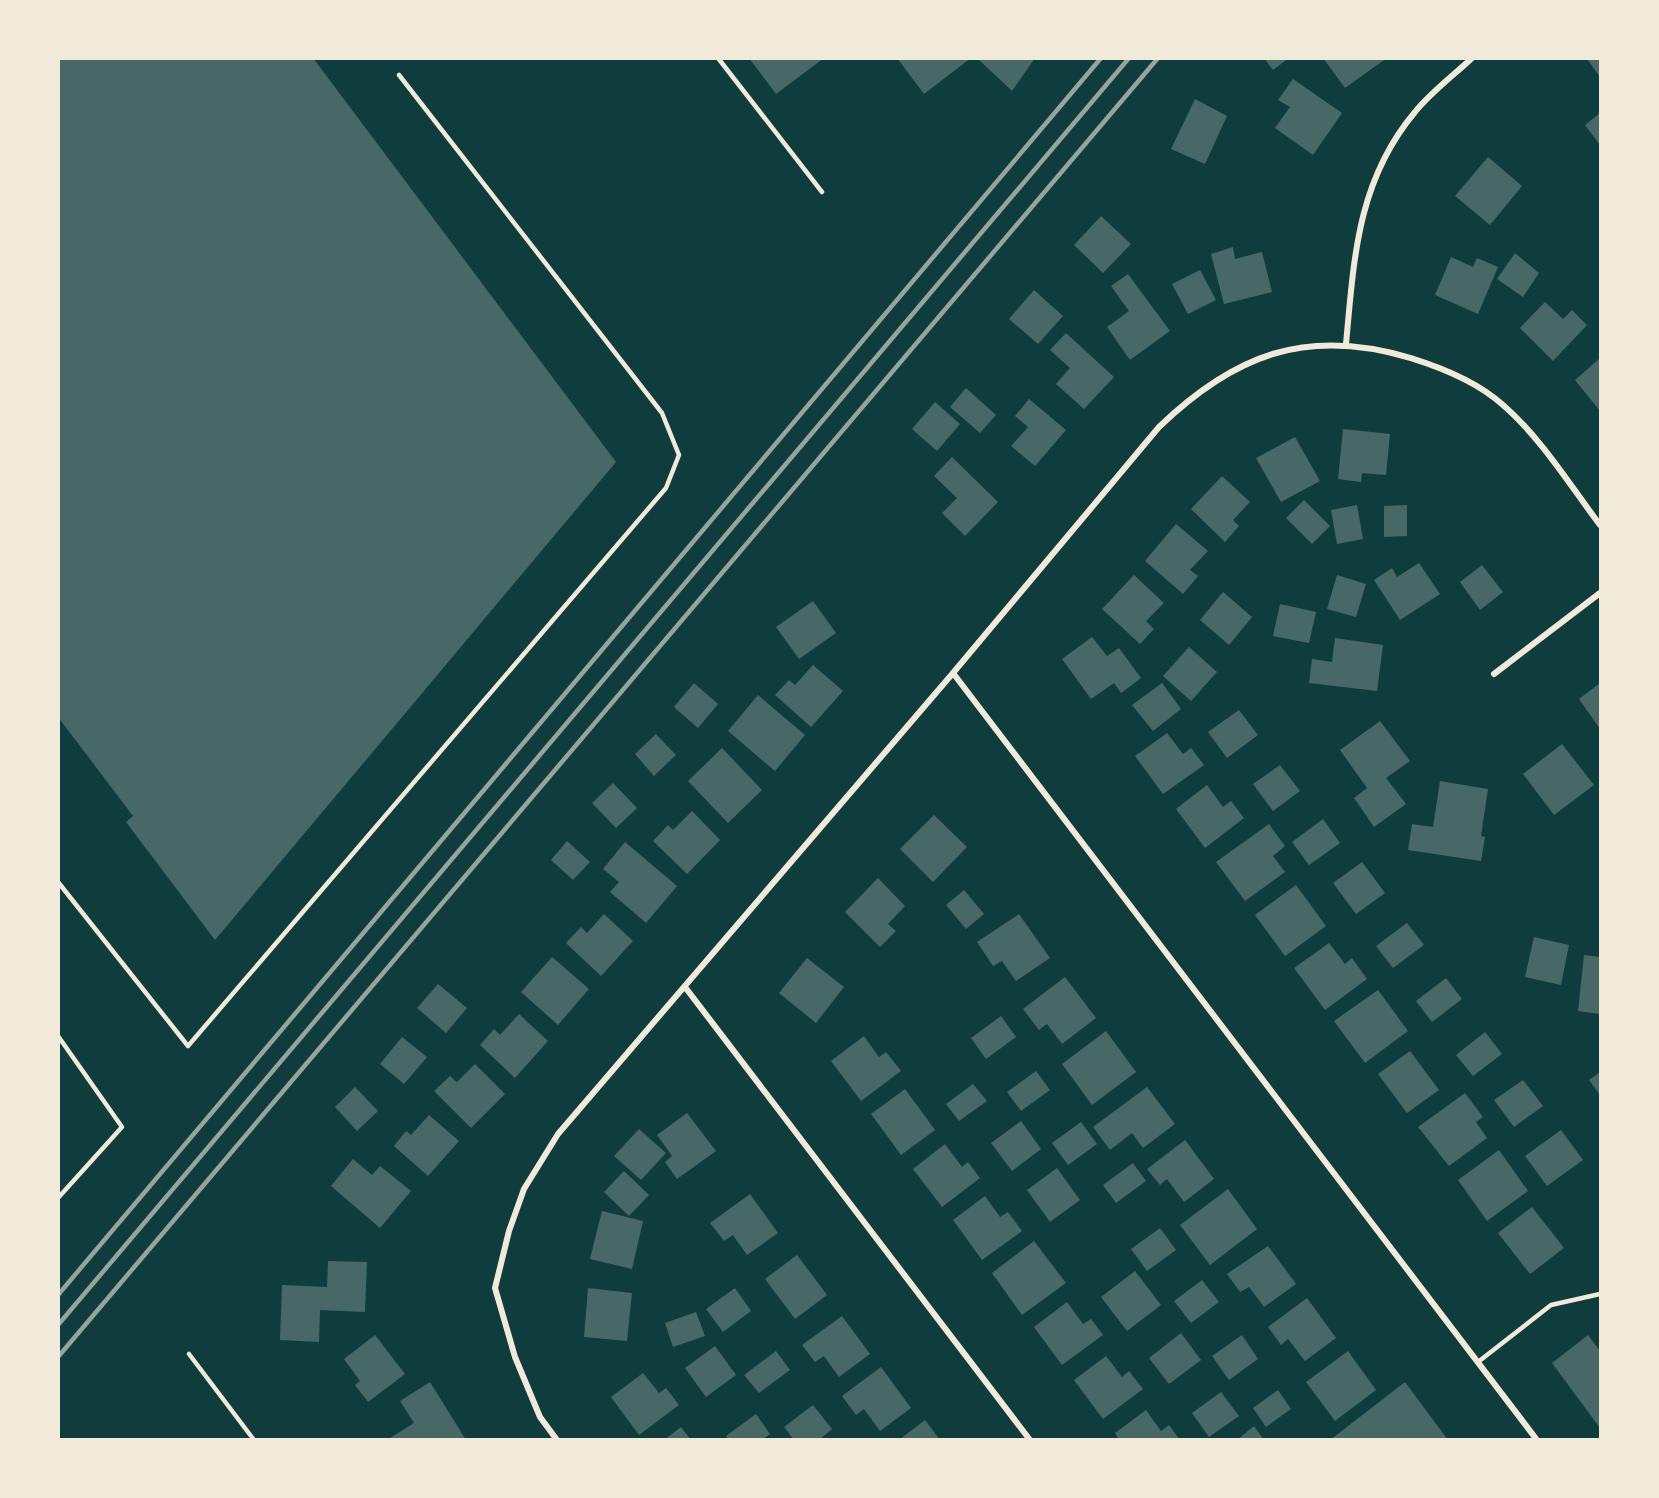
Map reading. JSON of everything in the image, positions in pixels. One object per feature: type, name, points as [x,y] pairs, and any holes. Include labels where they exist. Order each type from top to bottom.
[{"type":"street","points":[[1346,345],[1355,246],[1371,187],[1387,152],[1415,111],[1472,58]]},
{"type":"street","points":[[557,1440],[540,1416],[527,1387],[515,1357],[495,1288],[509,1231],[524,1189],[558,1134],[953,673],[1159,427],[1191,396],[1224,374],[1258,359],[1304,346],[1346,345],[1390,352],[1430,363],[1469,381],[1503,404],[1531,434],[1600,525]]},
{"type":"street","points":[[1494,674],[1600,593]]},
{"type":"street","points":[[953,673],[1537,1440]]},
{"type":"street","points":[[685,987],[1030,1440]]},
{"type":"lane","points":[[718,58],[822,192]]},
{"type":"lane","points":[[58,882],[188,1046],[666,488],[679,455],[662,413],[399,75]]},
{"type":"lane","points":[[58,1036],[122,1127],[58,1198]]},
{"type":"lane","points":[[1478,1362],[1551,1305],[1600,1294]]},
{"type":"lane","points":[[189,1354],[254,1440]]},
{"type":"building","points":[[58,58],[313,58],[616,462],[215,940],[126,822],[133,816],[58,717]]},
{"type":"building","points":[[749,58],[824,58],[776,94]]},
{"type":"building","points":[[897,58],[971,58],[924,94]]},
{"type":"building","points":[[977,58],[1035,58],[1012,91]]},
{"type":"building","points":[[1264,58],[1289,58],[1273,70]]},
{"type":"building","points":[[1323,58],[1383,58],[1384,60],[1345,88]]},
{"type":"building","points":[[1600,58],[1600,77],[1588,60]]},
{"type":"building","points":[[1293,79],[1342,113],[1313,155],[1275,128],[1290,107],[1278,100]]},
{"type":"building","points":[[1195,99],[1227,116],[1205,164],[1171,149]]},
{"type":"building","points":[[1600,113],[1600,145],[1585,125]]},
{"type":"building","points":[[1488,157],[1522,186],[1490,225],[1455,196]]},
{"type":"building","points":[[1101,216],[1131,244],[1103,273],[1074,245]]},
{"type":"building","points":[[1233,247],[1235,259],[1262,252],[1272,292],[1224,304],[1211,254]]},
{"type":"building","points":[[1515,253],[1539,273],[1523,297],[1497,279]]},
{"type":"building","points":[[1451,257],[1473,267],[1477,258],[1498,267],[1478,314],[1435,295]]},
{"type":"building","points":[[1200,270],[1216,300],[1188,314],[1172,284]]},
{"type":"building","points":[[1128,274],[1170,331],[1130,360],[1107,327],[1129,311],[1111,286]]},
{"type":"building","points":[[1034,290],[1063,316],[1038,344],[1009,319]]},
{"type":"building","points":[[1545,302],[1563,319],[1572,310],[1587,325],[1553,361],[1520,328]]},
{"type":"building","points":[[1066,333],[1114,377],[1084,409],[1056,384],[1070,368],[1050,350]]},
{"type":"building","points":[[1600,358],[1600,411],[1575,380]]},
{"type":"building","points":[[966,388],[996,415],[980,433],[950,407]]},
{"type":"building","points":[[1029,399],[1066,430],[1035,466],[1011,446],[1028,427],[1015,416]]},
{"type":"building","points":[[935,402],[960,424],[937,451],[912,429]]},
{"type":"building","points":[[1343,429],[1390,434],[1386,475],[1362,473],[1361,482],[1338,479]]},
{"type":"building","points":[[1295,437],[1320,481],[1281,502],[1256,458]]},
{"type":"building","points":[[952,457],[998,502],[965,536],[942,513],[957,498],[934,476]]},
{"type":"building","points":[[1222,476],[1250,502],[1233,520],[1239,526],[1225,542],[1191,509]]},
{"type":"building","points":[[1304,500],[1330,526],[1312,544],[1286,518]]},
{"type":"building","points":[[1357,505],[1363,539],[1337,544],[1331,510]]},
{"type":"building","points":[[1407,505],[1407,536],[1384,537],[1384,506]]},
{"type":"building","points":[[1176,524],[1208,551],[1190,570],[1198,576],[1183,594],[1145,561]]},
{"type":"building","points":[[1419,563],[1440,594],[1400,620],[1374,580],[1392,568],[1397,577]]},
{"type":"building","points":[[1482,565],[1503,592],[1480,610],[1460,582]]},
{"type":"building","points":[[1134,575],[1164,603],[1146,621],[1154,629],[1140,644],[1102,609]]},
{"type":"building","points":[[1337,575],[1366,584],[1356,617],[1327,609]]},
{"type":"building","points":[[1223,592],[1252,617],[1229,645],[1200,620]]},
{"type":"building","points":[[813,601],[836,633],[799,659],[776,627]]},
{"type":"building","points":[[1280,604],[1316,612],[1309,643],[1273,636]]},
{"type":"building","points":[[1092,637],[1107,656],[1119,648],[1141,678],[1121,693],[1114,683],[1091,699],[1062,659]]},
{"type":"building","points":[[1335,638],[1383,645],[1377,691],[1309,683],[1312,659],[1332,662]]},
{"type":"building","points":[[1189,647],[1217,672],[1191,701],[1163,676]]},
{"type":"building","points":[[813,665],[843,691],[811,727],[775,695],[789,680],[795,685]]},
{"type":"building","points":[[694,683],[718,704],[698,728],[674,707]]},
{"type":"building","points":[[1162,683],[1181,709],[1153,731],[1132,705]]},
{"type":"building","points":[[1600,683],[1600,729],[1579,699]]},
{"type":"building","points":[[758,695],[805,735],[775,771],[728,731]]},
{"type":"building","points":[[1239,710],[1258,735],[1227,758],[1208,732]]},
{"type":"building","points":[[1380,721],[1410,761],[1386,778],[1406,804],[1374,827],[1354,798],[1367,788],[1340,750]]},
{"type":"building","points":[[1167,733],[1183,754],[1191,748],[1204,765],[1163,794],[1135,756]]},
{"type":"building","points":[[656,734],[676,755],[654,776],[635,754]]},
{"type":"building","points":[[1562,744],[1594,785],[1554,815],[1523,774]]},
{"type":"building","points":[[722,748],[762,790],[728,823],[688,781]]},
{"type":"building","points":[[1280,765],[1300,791],[1273,811],[1253,784]]},
{"type":"building","points":[[1440,781],[1488,789],[1481,836],[1485,837],[1481,861],[1408,850],[1412,824],[1433,827]]},
{"type":"building","points":[[613,783],[637,808],[616,828],[592,803]]},
{"type":"building","points":[[1207,785],[1223,807],[1231,801],[1244,818],[1205,848],[1176,809]]},
{"type":"building","points":[[692,811],[720,840],[687,874],[653,841],[668,825],[673,830]]},
{"type":"building","points":[[934,815],[967,847],[933,882],[900,849]]},
{"type":"building","points":[[1323,819],[1340,843],[1309,865],[1292,842]]},
{"type":"building","points":[[1269,824],[1285,846],[1273,856],[1285,872],[1245,901],[1216,862]]},
{"type":"building","points":[[567,841],[590,862],[573,880],[551,860]]},
{"type":"building","points":[[625,842],[677,886],[646,923],[610,892],[619,882],[603,869]]},
{"type":"building","points":[[1362,862],[1385,893],[1356,914],[1333,883]]},
{"type":"building","points":[[878,878],[905,906],[888,924],[896,931],[880,947],[845,912]]},
{"type":"building","points":[[1296,885],[1326,926],[1285,956],[1255,915]]},
{"type":"building","points":[[964,890],[984,914],[966,929],[946,905]]},
{"type":"building","points":[[604,914],[633,941],[601,976],[566,943],[581,927],[587,933]]},
{"type":"building","points":[[1019,914],[1050,958],[1016,981],[1002,961],[993,966],[977,942]]},
{"type":"building","points":[[1407,923],[1424,945],[1393,968],[1376,946]]},
{"type":"building","points":[[1534,937],[1569,945],[1561,985],[1525,977]]},
{"type":"building","points":[[1329,943],[1345,964],[1352,958],[1367,979],[1325,1010],[1294,968]]},
{"type":"building","points":[[1584,955],[1600,957],[1600,1014],[1578,1011]]},
{"type":"building","points":[[552,957],[589,989],[558,1025],[521,992]]},
{"type":"building","points":[[807,958],[844,987],[816,1023],[779,993]]},
{"type":"building","points":[[1065,977],[1096,1018],[1062,1044],[1047,1024],[1039,1030],[1023,1009]]},
{"type":"building","points":[[1446,978],[1462,999],[1432,1022],[1416,1001]]},
{"type":"building","points":[[438,984],[467,1008],[446,1033],[417,1008]]},
{"type":"building","points":[[1378,990],[1408,1031],[1365,1063],[1334,1021]]},
{"type":"building","points":[[519,1014],[548,1041],[515,1078],[480,1045],[494,1029],[500,1035]]},
{"type":"building","points":[[1001,1016],[1016,1037],[986,1059],[971,1038]]},
{"type":"building","points":[[1106,1031],[1136,1072],[1092,1105],[1062,1064]]},
{"type":"building","points":[[1485,1032],[1502,1054],[1473,1076],[1456,1055]]},
{"type":"building","points":[[864,1036],[879,1057],[886,1052],[901,1071],[861,1101],[831,1061]]},
{"type":"building","points":[[402,1037],[427,1057],[404,1084],[380,1064]]},
{"type":"building","points":[[1410,1051],[1439,1090],[1407,1113],[1378,1074]]},
{"type":"building","points":[[475,1064],[505,1094],[471,1128],[434,1091],[450,1076],[457,1082]]},
{"type":"building","points":[[1036,1071],[1050,1090],[1021,1111],[1007,1092]]},
{"type":"building","points":[[1600,1072],[1600,1095],[1589,1080]]},
{"type":"building","points":[[1523,1080],[1543,1106],[1514,1127],[1494,1100]]},
{"type":"building","points":[[973,1084],[987,1101],[959,1121],[946,1104]]},
{"type":"building","points":[[355,1087],[378,1111],[357,1131],[335,1107]]},
{"type":"building","points":[[1147,1087],[1175,1124],[1143,1148],[1132,1133],[1110,1150],[1093,1127]]},
{"type":"building","points":[[905,1089],[935,1130],[901,1155],[871,1114]]},
{"type":"building","points":[[1465,1093],[1483,1117],[1476,1122],[1487,1138],[1449,1166],[1418,1127]]},
{"type":"building","points":[[687,1113],[716,1151],[677,1179],[665,1162],[672,1156],[657,1135]]},
{"type":"building","points":[[429,1115],[459,1141],[428,1176],[394,1146],[406,1131],[411,1135]]},
{"type":"building","points":[[1021,1121],[1041,1149],[1012,1171],[991,1143]]},
{"type":"building","points":[[1081,1122],[1097,1144],[1068,1165],[1052,1143]]},
{"type":"building","points":[[639,1129],[666,1153],[641,1180],[614,1156]]},
{"type":"building","points":[[1561,1130],[1583,1160],[1547,1186],[1525,1156]]},
{"type":"building","points":[[1185,1140],[1214,1179],[1184,1202],[1167,1179],[1160,1185],[1147,1169]]},
{"type":"building","points":[[945,1144],[962,1167],[968,1162],[980,1178],[942,1207],[913,1169]]},
{"type":"building","points":[[1499,1150],[1528,1191],[1487,1221],[1458,1180]]},
{"type":"building","points":[[353,1159],[372,1175],[380,1166],[411,1191],[380,1228],[331,1186]]},
{"type":"building","points":[[1133,1163],[1146,1181],[1116,1203],[1103,1185]]},
{"type":"building","points":[[1057,1168],[1080,1200],[1050,1222],[1027,1190]]},
{"type":"building","points":[[624,1171],[649,1195],[629,1216],[604,1192]]},
{"type":"building","points":[[1228,1189],[1257,1229],[1210,1265],[1180,1225]]},
{"type":"building","points":[[750,1194],[778,1233],[747,1255],[733,1235],[724,1241],[710,1223]]},
{"type":"building","points":[[985,1196],[1000,1217],[1008,1212],[1022,1231],[982,1260],[953,1220]]},
{"type":"building","points":[[1532,1207],[1564,1248],[1530,1274],[1498,1233]]},
{"type":"building","points":[[602,1211],[643,1221],[632,1269],[590,1259]]},
{"type":"building","points":[[1160,1228],[1176,1250],[1147,1271],[1131,1249]]},
{"type":"building","points":[[1034,1241],[1066,1283],[1022,1315],[992,1273]]},
{"type":"building","points":[[1268,1246],[1296,1284],[1264,1307],[1249,1287],[1240,1292],[1227,1274]]},
{"type":"building","points":[[797,1255],[827,1295],[795,1319],[765,1279]]},
{"type":"building","points":[[328,1261],[367,1262],[365,1312],[320,1310],[319,1342],[280,1340],[282,1285],[327,1287]]},
{"type":"building","points":[[1135,1271],[1161,1305],[1127,1331],[1101,1297]]},
{"type":"building","points":[[1202,1280],[1219,1302],[1191,1323],[1174,1301]]},
{"type":"building","points":[[588,1288],[632,1293],[627,1341],[584,1337]]},
{"type":"building","points":[[735,1288],[751,1311],[723,1332],[706,1309]]},
{"type":"building","points":[[1307,1298],[1336,1338],[1305,1361],[1288,1339],[1281,1345],[1268,1327]]},
{"type":"building","points":[[1067,1302],[1083,1324],[1091,1319],[1103,1335],[1062,1365],[1034,1327]]},
{"type":"building","points":[[696,1312],[705,1336],[673,1347],[665,1323]]},
{"type":"building","points":[[842,1316],[870,1354],[839,1377],[824,1356],[815,1362],[802,1345]]},
{"type":"building","points":[[1181,1333],[1201,1360],[1169,1384],[1149,1358]]},
{"type":"building","points":[[375,1335],[405,1374],[368,1402],[355,1385],[360,1381],[344,1359]]},
{"type":"building","points":[[1242,1335],[1258,1359],[1229,1380],[1212,1356]]},
{"type":"building","points":[[1588,1335],[1600,1351],[1600,1428],[1552,1363]]},
{"type":"building","points":[[715,1346],[736,1375],[706,1397],[685,1368]]},
{"type":"building","points":[[776,1351],[790,1370],[759,1393],[744,1375]]},
{"type":"building","points":[[1348,1351],[1376,1390],[1335,1421],[1306,1382]]},
{"type":"building","points":[[1106,1356],[1122,1377],[1129,1371],[1143,1389],[1103,1419],[1074,1380]]},
{"type":"building","points":[[881,1367],[911,1408],[880,1431],[864,1409],[856,1415],[842,1396]]},
{"type":"building","points":[[643,1373],[659,1393],[666,1388],[679,1405],[639,1435],[611,1397]]},
{"type":"building","points":[[430,1382],[466,1440],[387,1440],[414,1423],[400,1401]]},
{"type":"building","points":[[1405,1382],[1448,1440],[1330,1440]]},
{"type":"building","points":[[1278,1390],[1291,1409],[1266,1427],[1253,1408]]},
{"type":"building","points":[[1221,1392],[1239,1416],[1209,1437],[1192,1413]]},
{"type":"building","points":[[813,1405],[832,1429],[819,1440],[794,1440],[784,1427]]},
{"type":"building","points":[[1146,1410],[1161,1431],[1169,1425],[1180,1440],[1119,1440],[1115,1433]]},
{"type":"building","points":[[756,1414],[770,1434],[762,1440],[729,1440],[726,1436]]},
{"type":"building","points":[[925,1420],[940,1440],[899,1440]]},
{"type":"building","points":[[1254,1426],[1264,1440],[1237,1440]]},
{"type":"building","points":[[681,1427],[691,1440],[664,1440]]},
{"type":"railway","points":[[58,1295],[1101,58]]},
{"type":"railway","points":[[58,1325],[1129,58]]},
{"type":"railway","points":[[58,1357],[1158,58]]}]
